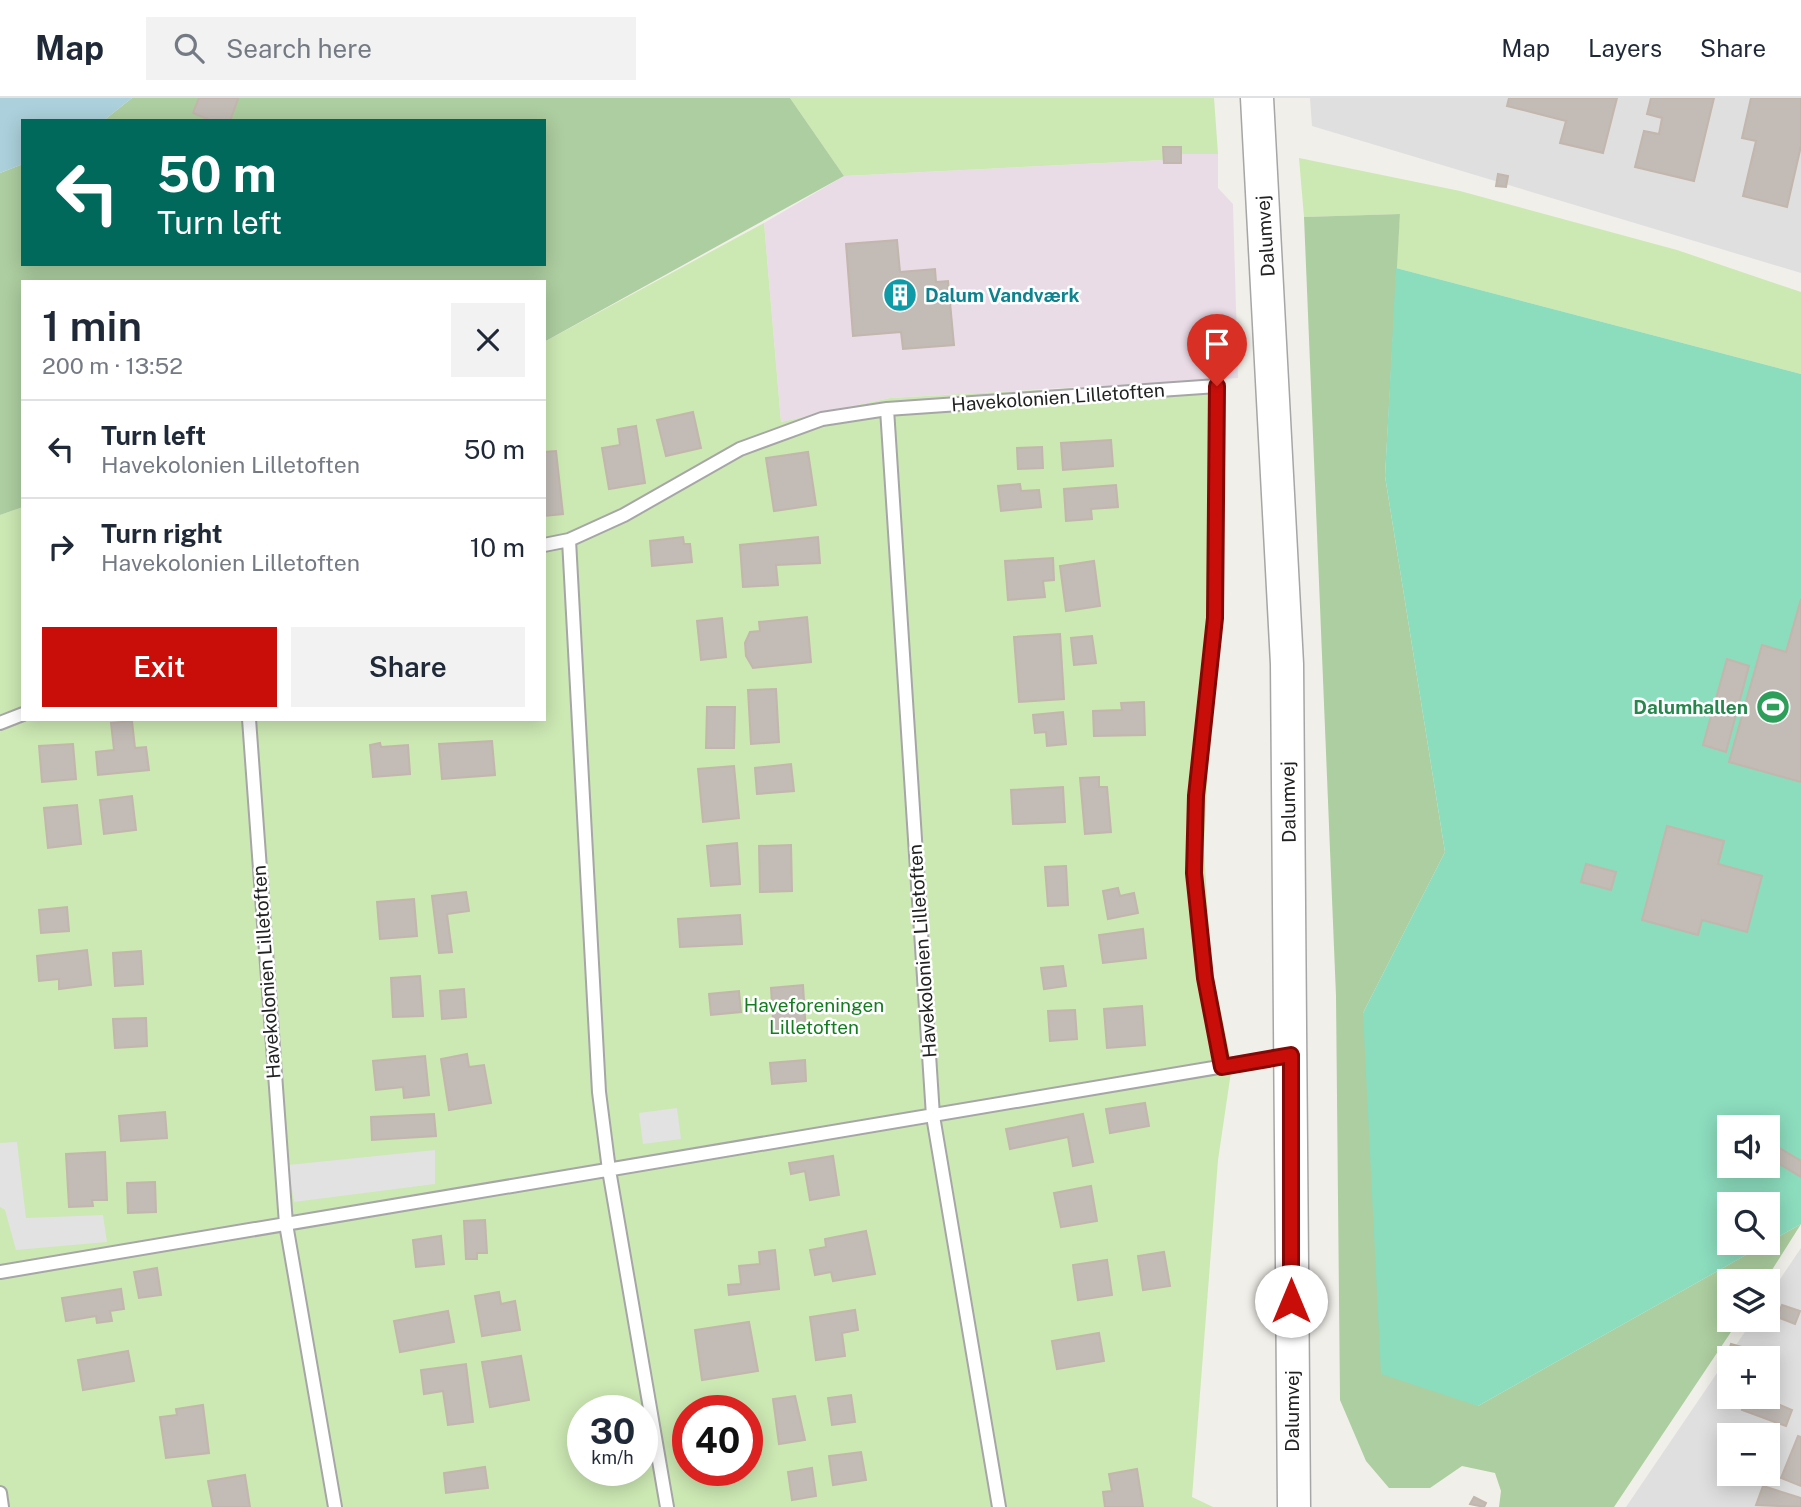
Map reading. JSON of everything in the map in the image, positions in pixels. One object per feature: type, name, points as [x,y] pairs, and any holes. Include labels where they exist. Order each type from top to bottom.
[{"type":"street","name":"Dalumvej","points":[[1257,98],[1287,664],[1294,1507]]},
{"type":"lane","name":"Havekolonien Lilletoften","points":[[546,545],[569,540],[624,514],[740,449],[822,419],[887,409],[1217,386],[1215,618],[1196,796],[1194,873],[1205,978],[1222,1067]]},
{"type":"lane","name":"Havekolonien Lilletoften","points":[[887,409],[933,1116],[999,1507]]},
{"type":"lane","points":[[569,540],[599,1091],[609,1170],[667,1507]]},
{"type":"lane","points":[[0,723],[21,715]]},
{"type":"lane","name":"Havekolonien Lilletoften","points":[[249,721],[286,1224],[335,1507]]},
{"type":"lane","points":[[0,1272],[1291,1055]]},
{"type":"lane","points":[[0,1493],[2,1507]]},
{"type":"shaded area","points":[[1310,98],[1801,98],[1801,273],[1312,126]]},
{"type":"shaded area","points":[[1163,147],[1181,147],[1181,154],[1218,154],[1218,188],[1233,204],[1238,378],[890,398],[781,422],[764,223],[844,176],[1163,160]]},
{"type":"shaded area","points":[[677,1108],[681,1139],[643,1144],[639,1113]]},
{"type":"shaded area","points":[[17,1142],[26,1218],[103,1215],[107,1242],[16,1250],[5,1210],[0,1207],[0,1143]]},
{"type":"shaded area","points":[[435,1150],[435,1184],[294,1202],[288,1165]]},
{"type":"shaded area","points":[[1801,1248],[1801,1507],[1626,1507],[1717,1373],[1717,1409],[1780,1409],[1780,1346],[1735,1346],[1745,1332],[1780,1332],[1780,1279]]},
{"type":"green space","points":[[132,98],[790,98],[844,176],[546,341],[546,280],[21,280],[21,508],[0,515],[0,173],[21,165],[21,266],[546,266],[546,119],[106,119]]},
{"type":"green space","points":[[790,98],[1214,98],[1218,154],[1181,154],[1180,147],[1164,147],[1163,160],[844,176]]},
{"type":"green space","points":[[1299,158],[1460,191],[1677,250],[1801,292],[1801,374],[1396,268],[1400,214],[1304,217]]},
{"type":"green space","points":[[1400,214],[1385,476],[1445,852],[1363,1013],[1478,1406],[1717,1271],[1717,1332],[1731,1332],[1722,1346],[1717,1346],[1717,1353],[1614,1507],[1499,1507],[1501,1491],[1495,1473],[1462,1466],[1430,1488],[1389,1488],[1366,1461],[1340,1400],[1336,996],[1304,217]]},
{"type":"green space","name":"Haveforeningen Lilletoften","points":[[764,223],[781,422],[890,398],[1224,380],[1223,622],[1210,723],[1204,850],[1211,965],[1232,1065],[1218,1160],[1192,1497],[1213,1507],[0,1507],[0,515],[21,508],[21,721],[546,721],[546,341]]},
{"type":"green space","points":[[1396,268],[1801,374],[1801,1224],[1780,1236],[1780,1192],[1717,1192],[1717,1255],[1746,1255],[1478,1406],[1381,1374],[1363,1013],[1445,852],[1385,476]]},
{"type":"green space","points":[[1801,1224],[1773,1269],[1721,1269],[1746,1255],[1780,1255],[1780,1236]]},
{"type":"water","points":[[0,98],[132,98],[106,119],[21,119],[21,165],[0,173]]},
{"type":"building","points":[[199,98],[238,99],[231,119],[207,119],[193,113]]},
{"type":"building","points":[[1509,98],[1617,98],[1603,153],[1560,143],[1566,121],[1507,106]]},
{"type":"building","points":[[1651,98],[1714,98],[1694,181],[1635,167],[1644,131],[1659,134],[1662,118],[1647,114]]},
{"type":"building","points":[[1751,98],[1801,98],[1801,146],[1787,207],[1743,196],[1756,141],[1742,138]]},
{"type":"building","points":[[1163,147],[1181,147],[1181,163],[1164,163]]},
{"type":"building","points":[[1498,174],[1508,176],[1506,187],[1496,186]]},
{"type":"building","name":"Dalum Vandværk","points":[[897,240],[900,272],[935,269],[936,282],[948,281],[954,345],[903,349],[901,332],[853,336],[846,244]]},
{"type":"building","points":[[693,412],[701,448],[666,456],[657,420]]},
{"type":"building","points":[[636,426],[645,483],[609,489],[602,448],[620,445],[618,429]]},
{"type":"building","points":[[1111,440],[1113,466],[1063,470],[1061,443]]},
{"type":"building","points":[[1042,447],[1043,468],[1018,469],[1017,448]]},
{"type":"building","points":[[556,451],[563,514],[546,516],[546,452]]},
{"type":"building","points":[[808,452],[816,505],[774,511],[766,458]]},
{"type":"building","points":[[1020,484],[1021,491],[1039,490],[1041,507],[1001,511],[998,486]]},
{"type":"building","points":[[1116,485],[1118,507],[1091,509],[1092,519],[1066,521],[1064,489]]},
{"type":"building","points":[[683,537],[684,544],[690,544],[692,562],[652,566],[650,541]]},
{"type":"building","points":[[818,537],[820,563],[776,565],[778,585],[743,587],[740,545]]},
{"type":"building","points":[[1053,558],[1054,580],[1043,581],[1045,597],[1008,600],[1005,561]]},
{"type":"building","points":[[1094,561],[1100,606],[1066,611],[1060,566]]},
{"type":"building","name":"Dalumhallen","points":[[1801,599],[1801,782],[1729,762],[1762,645],[1786,652]]},
{"type":"building","points":[[807,617],[811,662],[753,668],[746,656],[745,643],[750,632],[760,631],[759,622]]},
{"type":"building","points":[[722,618],[726,657],[701,660],[697,621]]},
{"type":"building","points":[[1060,634],[1064,699],[1019,702],[1014,637]]},
{"type":"building","points":[[1092,636],[1096,663],[1074,665],[1071,638]]},
{"type":"building","points":[[1727,659],[1749,666],[1726,752],[1703,745]]},
{"type":"building","points":[[776,689],[779,742],[751,744],[748,690]]},
{"type":"building","points":[[1144,702],[1145,735],[1094,736],[1093,711],[1122,710],[1121,703]]},
{"type":"building","points":[[707,707],[735,707],[734,748],[706,748]]},
{"type":"building","points":[[1063,712],[1066,744],[1047,746],[1046,732],[1035,733],[1033,715]]},
{"type":"building","points":[[132,721],[135,748],[146,747],[149,770],[98,775],[96,752],[114,750],[111,723]]},
{"type":"building","points":[[492,741],[495,775],[442,779],[439,744]]},
{"type":"building","points":[[380,743],[381,747],[408,745],[410,774],[373,777],[370,745]]},
{"type":"building","points":[[73,744],[76,779],[42,782],[39,746]]},
{"type":"building","points":[[791,764],[794,791],[757,794],[755,768]]},
{"type":"building","points":[[734,766],[739,818],[703,822],[698,769]]},
{"type":"building","points":[[1099,777],[1099,787],[1107,787],[1111,832],[1085,834],[1080,778]]},
{"type":"building","points":[[1063,787],[1065,822],[1013,824],[1011,790]]},
{"type":"building","points":[[132,796],[136,830],[104,834],[100,800]]},
{"type":"building","points":[[77,805],[81,844],[48,848],[44,808]]},
{"type":"building","points":[[1667,826],[1724,841],[1718,864],[1762,876],[1747,932],[1702,920],[1698,935],[1642,920]]},
{"type":"building","points":[[737,843],[740,884],[711,886],[707,846]]},
{"type":"building","points":[[791,845],[792,891],[760,892],[759,846]]},
{"type":"building","points":[[1586,864],[1616,872],[1611,890],[1581,882]]},
{"type":"building","points":[[1066,866],[1068,905],[1048,906],[1045,867]]},
{"type":"building","points":[[1118,888],[1120,896],[1134,893],[1138,913],[1108,919],[1103,891]]},
{"type":"building","points":[[466,892],[469,911],[447,914],[452,952],[439,953],[432,896]]},
{"type":"building","points":[[414,899],[417,936],[380,939],[377,902]]},
{"type":"building","points":[[67,907],[69,931],[41,933],[39,910]]},
{"type":"building","points":[[740,915],[742,944],[680,947],[678,919]]},
{"type":"building","points":[[1143,929],[1146,958],[1103,963],[1099,935]]},
{"type":"building","points":[[87,950],[91,985],[59,989],[59,979],[39,981],[37,956]]},
{"type":"building","points":[[141,951],[143,984],[115,986],[113,953]]},
{"type":"building","points":[[1063,966],[1066,986],[1044,989],[1041,968]]},
{"type":"building","points":[[420,976],[423,1016],[393,1017],[391,978]]},
{"type":"building","points":[[803,985],[806,1033],[774,1035],[771,988]]},
{"type":"building","points":[[464,989],[466,1017],[442,1019],[440,991]]},
{"type":"building","points":[[739,991],[741,1012],[711,1015],[709,994]]},
{"type":"building","points":[[1142,1006],[1145,1045],[1107,1048],[1104,1009]]},
{"type":"building","points":[[1075,1010],[1077,1039],[1050,1041],[1048,1011]]},
{"type":"building","points":[[146,1018],[147,1046],[115,1048],[113,1019]]},
{"type":"building","points":[[467,1054],[469,1067],[484,1065],[491,1103],[449,1110],[441,1059]]},
{"type":"building","points":[[425,1056],[429,1095],[404,1098],[403,1087],[376,1090],[373,1061]]},
{"type":"building","points":[[805,1060],[806,1081],[772,1084],[770,1063]]},
{"type":"building","points":[[1145,1103],[1149,1126],[1110,1133],[1106,1109]]},
{"type":"building","points":[[165,1112],[167,1138],[121,1141],[119,1116]]},
{"type":"building","points":[[434,1114],[436,1136],[372,1140],[371,1117]]},
{"type":"building","points":[[1083,1114],[1093,1162],[1073,1166],[1068,1137],[1010,1149],[1006,1129]]},
{"type":"building","points":[[1780,1148],[1801,1161],[1801,1177],[1780,1164]]},
{"type":"building","points":[[105,1152],[107,1200],[92,1200],[93,1206],[69,1207],[66,1154]]},
{"type":"building","points":[[833,1156],[839,1195],[810,1200],[805,1171],[791,1174],[789,1163]]},
{"type":"building","points":[[155,1182],[156,1212],[128,1213],[127,1183]]},
{"type":"building","points":[[1091,1186],[1097,1221],[1061,1227],[1054,1193]]},
{"type":"building","points":[[485,1220],[487,1253],[477,1253],[477,1259],[466,1259],[464,1221]]},
{"type":"building","points":[[866,1231],[875,1274],[833,1281],[831,1272],[815,1275],[810,1250],[826,1247],[825,1239]]},
{"type":"building","points":[[441,1236],[444,1264],[416,1267],[413,1240]]},
{"type":"building","points":[[775,1250],[779,1289],[729,1295],[728,1285],[741,1284],[739,1266],[760,1264],[759,1252]]},
{"type":"building","points":[[1164,1252],[1170,1286],[1143,1290],[1138,1256]]},
{"type":"building","points":[[1107,1260],[1112,1295],[1078,1300],[1073,1265]]},
{"type":"building","points":[[157,1268],[161,1295],[139,1298],[134,1272]]},
{"type":"building","points":[[121,1289],[124,1309],[110,1311],[112,1321],[97,1323],[96,1316],[66,1321],[62,1298]]},
{"type":"building","points":[[499,1292],[501,1304],[515,1301],[520,1330],[482,1336],[475,1296]]},
{"type":"building","points":[[1782,1305],[1800,1311],[1795,1324],[1780,1318]]},
{"type":"building","points":[[855,1310],[858,1330],[842,1333],[845,1356],[816,1360],[810,1317]]},
{"type":"building","points":[[448,1311],[454,1342],[400,1352],[394,1321]]},
{"type":"building","points":[[749,1322],[758,1371],[702,1380],[695,1330]]},
{"type":"building","points":[[1099,1333],[1104,1361],[1057,1369],[1052,1341]]},
{"type":"building","points":[[128,1351],[134,1381],[83,1390],[78,1360]]},
{"type":"building","points":[[521,1356],[529,1400],[490,1407],[482,1362]]},
{"type":"building","points":[[466,1364],[473,1422],[448,1425],[443,1391],[424,1394],[421,1370]]},
{"type":"building","points":[[851,1395],[855,1422],[832,1425],[828,1398]]},
{"type":"building","points":[[795,1396],[805,1440],[779,1444],[773,1399]]},
{"type":"building","points":[[203,1405],[209,1453],[166,1458],[160,1417],[177,1415],[176,1409]]},
{"type":"building","points":[[1780,1405],[1792,1410],[1786,1426],[1742,1410],[1780,1409]]},
{"type":"building","points":[[1798,1436],[1801,1437],[1801,1486],[1781,1478]]},
{"type":"building","points":[[861,1452],[866,1480],[833,1485],[829,1456]]},
{"type":"building","points":[[485,1467],[488,1488],[446,1493],[444,1473]]},
{"type":"building","points":[[812,1468],[816,1496],[792,1500],[788,1472]]},
{"type":"building","points":[[1137,1469],[1143,1507],[1105,1507],[1103,1492],[1112,1491],[1109,1474]]},
{"type":"building","points":[[245,1475],[250,1507],[213,1507],[208,1481]]},
{"type":"building","points":[[1763,1486],[1801,1498],[1801,1507],[1756,1505]]},
{"type":"building","points":[[1474,1497],[1486,1503],[1484,1507],[1470,1504]]},
{"type":"place","name":"Dalum Vandværk","points":[[900,295]]},
{"type":"place","name":"Dalumhallen","points":[[1773,707]]},
{"type":"route","points":[[1217,386],[1215,618],[1196,796],[1194,873],[1205,978],[1222,1067],[1291,1055],[1291,1301]]}]
